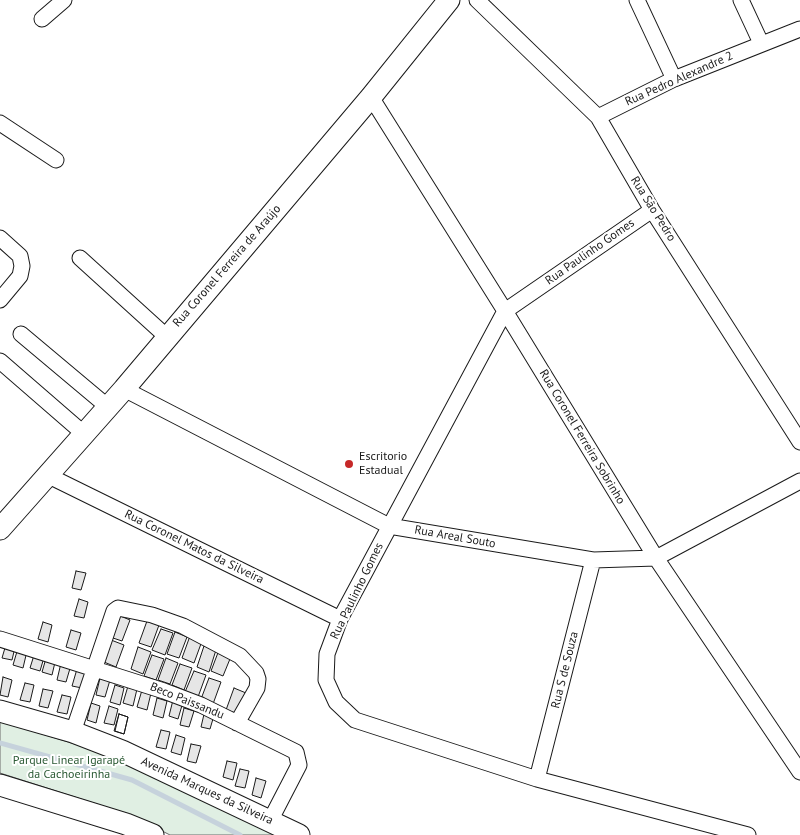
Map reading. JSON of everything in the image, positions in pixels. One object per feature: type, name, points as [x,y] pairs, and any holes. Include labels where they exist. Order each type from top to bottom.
[{"type":"street","points":[[42,19],[64,0]]},
{"type":"street","name":"Rua Coronel Ferreira de Araújo","points":[[0,529],[83,433],[124,389],[371,98],[449,0]]},
{"type":"street","name":"Rua São Pedro","points":[[477,0],[598,117],[652,210],[800,442]]},
{"type":"street","points":[[637,0],[674,79]]},
{"type":"street","points":[[741,0],[761,43]]},
{"type":"street","name":"Rua Pedro Alexandre 2","points":[[598,117],[674,79],[800,29]]},
{"type":"street","name":"Rua Coronel Ferreira Sobrinho","points":[[371,98],[506,311],[656,558],[800,772]]},
{"type":"street","points":[[0,123],[56,160]]},
{"type":"street","name":"Rua Paulinho Gomes","points":[[652,210],[506,311],[340,619],[327,654],[326,680],[336,702],[355,720],[537,779],[748,835]]},
{"type":"street","points":[[0,238],[20,256],[22,266],[20,276],[0,300]]},
{"type":"street","points":[[80,258],[167,337]]},
{"type":"street","points":[[21,334],[108,407]]},
{"type":"street","points":[[0,361],[83,433]]},
{"type":"street","name":"Rua Areal Souto","points":[[124,389],[389,526],[594,560],[656,558],[800,481]]},
{"type":"street","name":"Rua Coronel Matos da Silveira","points":[[47,475],[340,619]]},
{"type":"street","name":"Rua S de Souza","points":[[537,779],[594,560]]},
{"type":"street","points":[[73,732],[114,612],[118,608],[152,615],[184,626],[240,656],[256,673],[258,679],[257,688],[237,723]]},
{"type":"street","name":"Beco Paissandu","points":[[0,639],[164,690],[296,752],[299,758],[299,765],[270,821]]},
{"type":"street","name":"Avenida Marques da Silveira","points":[[0,711],[73,732],[122,751],[299,835]]},
{"type":"street","points":[[0,785],[126,824],[153,835]]},
{"type":"green space","name":"Parque Linear Igarapé da Cachoeirinha","points":[[0,721],[146,766],[281,835],[170,835],[131,815],[0,773]]},
{"type":"building","points":[[76,571],[86,573],[81,590],[72,588]]},
{"type":"building","points":[[79,599],[88,602],[84,618],[74,616]]},
{"type":"building","points":[[118,615],[130,620],[122,641],[110,637]]},
{"type":"building","points":[[147,621],[159,625],[151,647],[139,643]]},
{"type":"building","points":[[43,622],[52,625],[48,642],[38,639]]},
{"type":"building","points":[[161,629],[173,633],[165,655],[152,650]]},
{"type":"building","points":[[71,630],[81,633],[76,650],[66,647]]},
{"type":"building","points":[[175,632],[187,637],[179,658],[167,654]]},
{"type":"building","points":[[190,636],[202,641],[194,663],[182,658]]},
{"type":"building","points":[[111,640],[124,645],[116,667],[104,662]]},
{"type":"building","points":[[7,641],[16,643],[12,660],[2,658]]},
{"type":"building","points":[[204,646],[216,650],[209,672],[197,667]]},
{"type":"building","points":[[138,647],[151,652],[143,674],[131,669]]},
{"type":"building","points":[[18,648],[27,651],[23,668],[13,665]]},
{"type":"building","points":[[219,650],[232,654],[223,676],[211,671]]},
{"type":"building","points":[[35,652],[45,654],[40,671],[30,668]]},
{"type":"building","points":[[47,655],[56,658],[52,675],[42,672]]},
{"type":"building","points":[[152,655],[164,659],[156,680],[144,676]]},
{"type":"building","points":[[166,658],[178,663],[170,684],[158,680]]},
{"type":"building","points":[[61,663],[71,665],[66,682],[57,680]]},
{"type":"building","points":[[180,664],[192,668],[184,690],[172,685]]},
{"type":"building","points":[[77,669],[86,671],[82,688],[72,686]]},
{"type":"building","points":[[194,671],[206,675],[198,697],[185,692]]},
{"type":"building","points":[[3,677],[12,680],[8,697],[0,695]]},
{"type":"building","points":[[100,678],[110,680],[105,697],[96,695]]},
{"type":"building","points":[[209,678],[221,682],[213,704],[201,699]]},
{"type":"building","points":[[25,683],[34,685],[30,702],[20,700]]},
{"type":"building","points":[[115,685],[124,688],[120,705],[110,702]]},
{"type":"building","points":[[128,686],[137,689],[133,706],[123,703]]},
{"type":"building","points":[[234,688],[246,693],[238,714],[226,710]]},
{"type":"building","points":[[43,689],[53,691],[48,708],[39,706]]},
{"type":"building","points":[[142,690],[151,693],[147,710],[137,707]]},
{"type":"building","points":[[62,695],[71,697],[67,714],[57,712]]},
{"type":"building","points":[[157,698],[167,701],[163,718],[153,715]]},
{"type":"building","points":[[173,700],[183,702],[178,719],[169,716]]},
{"type":"building","points":[[91,703],[100,706],[96,723],[87,720]]},
{"type":"building","points":[[109,706],[118,709],[114,725],[104,723]]},
{"type":"building","points":[[184,708],[194,711],[189,727],[180,725]]},
{"type":"building","points":[[205,710],[215,712],[210,729],[201,727]]},
{"type":"building","points":[[119,714],[128,717],[124,734],[114,731]]},
{"type":"building","points":[[119,714],[128,717],[124,734],[115,731]]},
{"type":"building","points":[[161,730],[170,732],[166,749],[156,747]]},
{"type":"building","points":[[176,735],[185,738],[181,755],[171,752]]},
{"type":"building","points":[[191,744],[201,746],[196,763],[187,761]]},
{"type":"building","points":[[227,761],[237,763],[233,780],[223,777]]},
{"type":"building","points":[[240,769],[249,771],[245,788],[235,786]]},
{"type":"building","points":[[256,778],[266,781],[261,798],[252,795]]},
{"type":"waterway","points":[[0,743],[132,780],[240,835]]},
{"type":"place","name":"Escritorio Estadual","points":[[349,464]]}]
